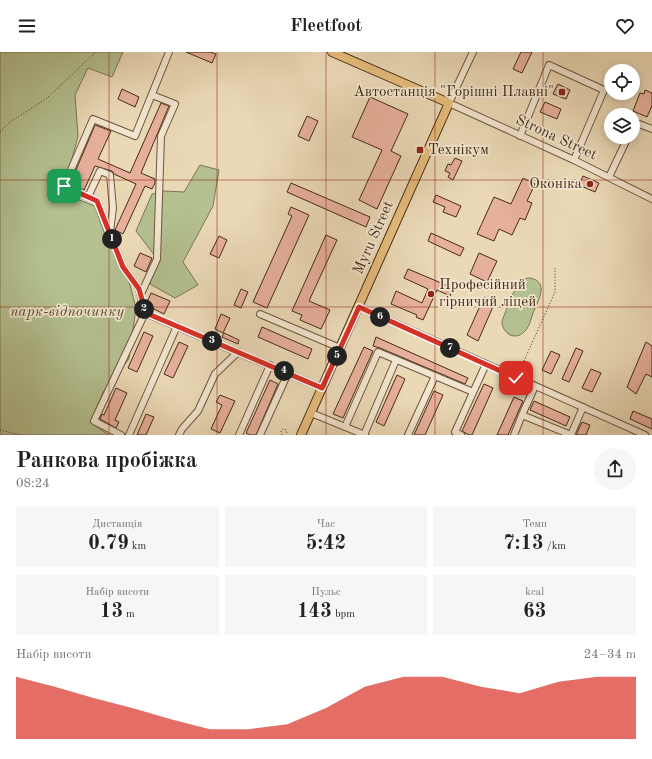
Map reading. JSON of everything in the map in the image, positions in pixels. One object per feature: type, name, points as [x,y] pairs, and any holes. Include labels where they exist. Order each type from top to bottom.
[{"type":"main road","points":[[332,52],[449,103]]},
{"type":"main road","name":"Myru Street","points":[[301,435],[449,103]]},
{"type":"street","points":[[121,435],[94,421],[146,313],[139,289],[123,267],[97,201],[64,186],[93,119],[135,136],[170,52]]},
{"type":"street","name":"Myru Street","points":[[449,103],[473,52]]},
{"type":"street","points":[[520,136],[549,65],[604,90],[574,160]]},
{"type":"street","points":[[140,294],[156,260],[161,136],[175,104],[152,95]]},
{"type":"street","name":"Strona Street","points":[[449,103],[574,160],[652,199]]},
{"type":"street","points":[[640,124],[652,129]]},
{"type":"street","points":[[609,177],[625,144]]},
{"type":"street","points":[[88,197],[100,171],[110,175],[113,208],[110,234]]},
{"type":"street","points":[[359,307],[583,407],[630,432],[645,435]]},
{"type":"street","points":[[146,313],[322,388]]},
{"type":"street","points":[[260,314],[340,348]]},
{"type":"street","points":[[129,435],[177,326]]},
{"type":"street","points":[[179,435],[182,429],[198,411],[215,374],[238,352]]},
{"type":"street","points":[[345,427],[378,352],[473,392]]},
{"type":"street","points":[[311,413],[364,435],[396,360]]},
{"type":"street","points":[[457,434],[473,392],[486,364]]},
{"type":"street","points":[[239,435],[270,365]]},
{"type":"street","points":[[260,435],[288,373]]},
{"type":"street","points":[[408,435],[435,376]]},
{"type":"street","points":[[514,435],[535,386]]},
{"type":"street","points":[[522,415],[571,435],[583,407]]},
{"type":"path","points":[[0,132],[10,122],[46,99],[96,52]]},
{"type":"path","points":[[516,378],[555,292],[555,268]]},
{"type":"path","points":[[281,431],[283,429],[286,430],[286,434]]},
{"type":"path","points":[[0,430],[21,435]]},
{"type":"path","points":[[279,435],[281,431]]},
{"type":"path","points":[[281,431],[282,435]]},
{"type":"green space","name":"парк-відпочинку","points":[[0,52],[123,52],[112,77],[88,68],[75,95],[78,136],[66,181],[69,196],[95,206],[107,241],[123,258],[136,308],[129,359],[103,392],[92,422],[109,435],[0,435]]},
{"type":"green space","points":[[200,165],[219,170],[213,206],[183,262],[198,285],[175,298],[150,284],[155,256],[136,231],[152,194],[164,191],[184,192]]},
{"type":"green space","points":[[530,278],[540,283],[540,298],[526,330],[519,335],[510,335],[503,328],[503,319],[517,286],[523,280]]},
{"type":"building","points":[[186,52],[210,52],[216,54],[212,63]]},
{"type":"building","points":[[521,52],[532,52],[522,73],[513,69]]},
{"type":"building","name":"Автостанція \"Горішні Плавні\"","points":[[558,84],[570,90],[566,99],[553,94]]},
{"type":"building","points":[[122,89],[139,97],[135,107],[118,99]]},
{"type":"building","points":[[645,90],[652,93],[652,106],[647,117],[640,114],[640,108],[634,108],[637,100],[640,100],[640,93],[644,94]]},
{"type":"building","points":[[370,97],[408,114],[391,151],[401,156],[377,209],[359,200],[382,150],[352,137]]},
{"type":"building","points":[[545,102],[561,109],[557,119],[540,112]]},
{"type":"building","points":[[161,103],[169,106],[141,173],[155,179],[155,183],[152,189],[145,186],[123,234],[115,230],[136,184],[114,174],[112,171],[95,166],[84,190],[70,184],[95,125],[111,131],[98,159],[130,173]]},
{"type":"building","points":[[307,116],[318,121],[309,141],[298,136]]},
{"type":"building","points":[[455,158],[462,161],[453,180],[448,177],[450,173],[445,171],[448,164],[451,165]]},
{"type":"building","points":[[583,176],[599,183],[595,192],[579,185]]},
{"type":"building","points":[[523,178],[535,184],[527,201],[532,203],[525,220],[520,218],[512,235],[499,229],[494,241],[477,234],[494,197],[511,204]]},
{"type":"building","points":[[291,183],[370,217],[366,227],[287,192]]},
{"type":"building","points":[[436,195],[461,206],[456,217],[443,212],[445,207],[433,202]]},
{"type":"building","points":[[291,207],[309,215],[267,308],[253,302],[292,216],[288,214]]},
{"type":"building","points":[[431,233],[464,248],[460,256],[428,241]]},
{"type":"building","points":[[326,235],[337,240],[309,301],[330,310],[321,329],[300,320],[302,315],[292,311]]},
{"type":"building","points":[[219,236],[227,240],[219,258],[210,254]]},
{"type":"building","points":[[140,253],[152,258],[146,272],[134,266]]},
{"type":"building","points":[[479,253],[497,261],[487,282],[470,274]]},
{"type":"building","name":"Професійний гірничий ліцей","points":[[408,269],[453,288],[450,296],[437,290],[423,320],[416,317],[417,315],[391,304],[396,291],[422,303],[428,289],[404,278]]},
{"type":"building","points":[[241,289],[248,292],[241,308],[234,305]]},
{"type":"building","points":[[151,293],[170,301],[164,314],[148,306],[147,302]]},
{"type":"building","points":[[484,297],[495,302],[478,341],[467,335]]},
{"type":"building","points":[[221,314],[230,318],[223,333],[215,329]]},
{"type":"building","points":[[262,327],[312,349],[308,359],[258,337]]},
{"type":"building","points":[[144,332],[153,336],[137,372],[128,368]]},
{"type":"building","points":[[224,333],[239,340],[238,344],[222,337]]},
{"type":"building","points":[[376,337],[468,378],[465,384],[373,346]]},
{"type":"building","points":[[179,342],[188,346],[173,378],[164,374]]},
{"type":"building","points":[[646,342],[652,346],[652,377],[646,374],[636,394],[627,387]]},
{"type":"building","points":[[364,347],[373,351],[343,418],[333,414]]},
{"type":"building","points":[[576,348],[583,351],[569,382],[562,379]]},
{"type":"building","points":[[551,351],[560,355],[551,374],[542,370]]},
{"type":"building","points":[[591,369],[601,373],[592,392],[582,388]]},
{"type":"building","points":[[397,375],[405,379],[384,426],[376,422]]},
{"type":"building","points":[[270,380],[278,384],[256,435],[250,435],[246,433]]},
{"type":"building","points":[[484,384],[493,388],[472,435],[469,435],[462,431]]},
{"type":"building","points":[[116,388],[127,393],[115,420],[119,422],[116,428],[100,419],[102,414],[104,415]]},
{"type":"building","points":[[434,391],[443,395],[425,435],[414,435]]},
{"type":"building","points":[[220,395],[235,401],[220,433],[211,429],[222,405],[216,402]]},
{"type":"building","points":[[514,397],[523,401],[508,435],[497,435]]},
{"type":"building","points":[[534,401],[570,417],[566,426],[530,410]]},
{"type":"building","points":[[633,411],[652,419],[652,429],[630,419]]},
{"type":"building","points":[[146,414],[154,417],[146,435],[137,435]]},
{"type":"building","points":[[582,422],[590,425],[586,435],[576,435]]},
{"type":"place","name":"Автостанція \"Горішні Плавні\"","points":[[562,92]]},
{"type":"place","name":"Технікум","points":[[420,150]]},
{"type":"place","name":"Оконіка","points":[[590,184]]},
{"type":"place","name":"Професійний гірничий ліцей","points":[[431,294]]},
{"type":"route","points":[[64,186],[97,201],[123,267],[139,289],[146,313],[322,388],[359,307],[516,378]]}]
